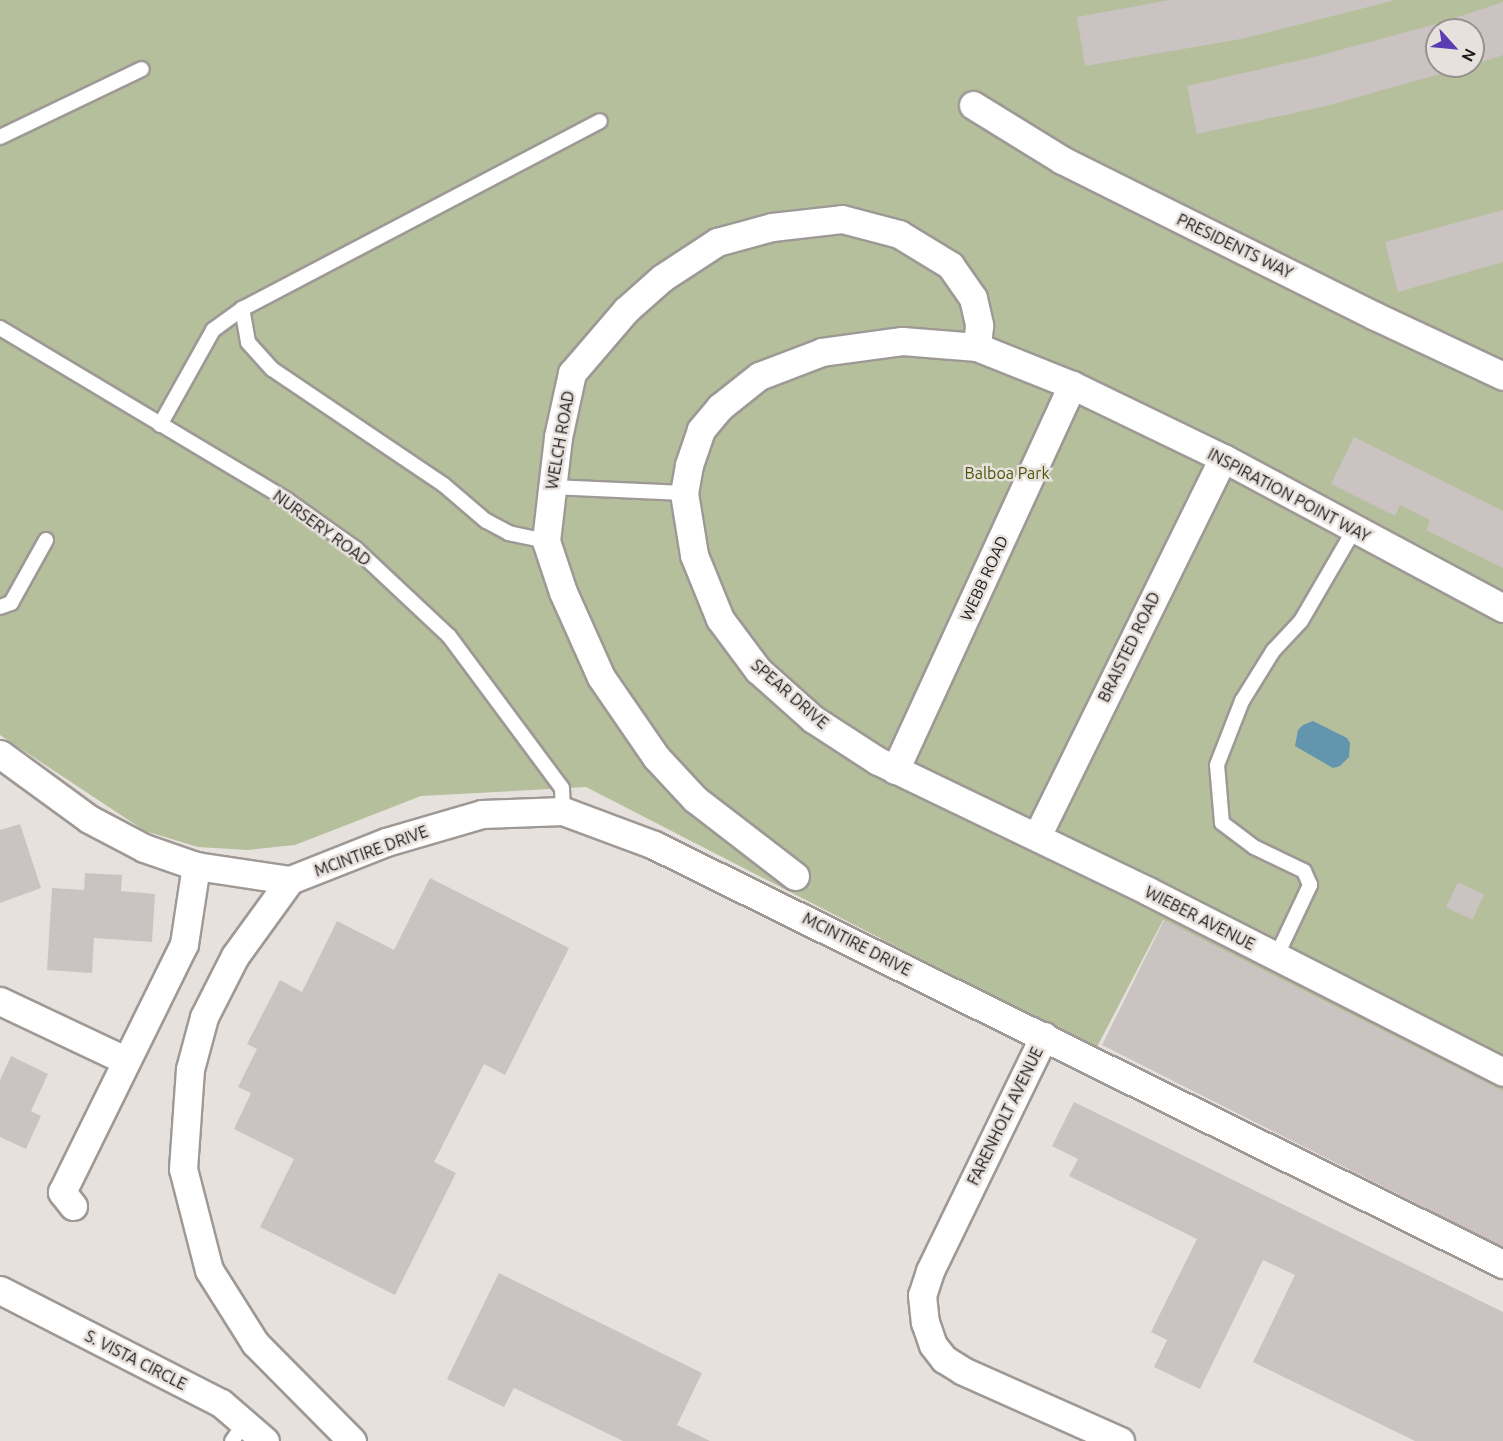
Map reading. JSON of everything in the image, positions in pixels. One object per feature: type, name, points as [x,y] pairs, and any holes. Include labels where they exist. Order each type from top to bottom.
[{"type":"street","name":"PRESIDENTS WAY","points":[[973,105],[1062,160],[1375,316],[1503,376]]},
{"type":"street","name":"WELCH ROAD","points":[[795,876],[695,799],[656,757],[601,677],[563,592],[546,541],[558,437],[572,373],[626,310],[662,278],[717,242],[772,227],[842,219],[899,234],[950,265],[973,298],[979,325],[977,347]]},
{"type":"street","name":"SPEAR DRIVE","points":[[895,770],[813,719],[758,670],[720,619],[694,555],[684,493],[689,465],[701,430],[720,407],[759,376],[822,352],[891,342],[977,347],[1072,385]]},
{"type":"street","name":"INSPIRATION POINT WAY","points":[[1072,385],[1223,458],[1503,608]]},
{"type":"street","name":"WEBB ROAD","points":[[895,770],[1072,385]]},
{"type":"street","name":"BRAISTED ROAD","points":[[1037,836],[1223,458]]},
{"type":"street","points":[[0,754],[89,819],[144,848],[196,866],[290,880],[235,956],[204,1017],[190,1069],[183,1169],[209,1269],[215,1279],[255,1343],[352,1441]]},
{"type":"street","name":"WIEBER AVENUE","points":[[895,770],[1037,836],[1503,1072]]},
{"type":"street","name":"MCINTIRE DRIVE","points":[[290,880],[386,842],[482,814],[563,811],[654,845],[1044,1036]]},
{"type":"street","points":[[74,1206],[62,1192],[184,944],[196,866]]},
{"type":"street","points":[[0,1001],[125,1060]]},
{"type":"street","name":"FARENHOLT AVENUE","points":[[1117,1441],[963,1371],[944,1359],[933,1345],[925,1322],[922,1295],[930,1271],[1044,1036],[1503,1264]]},
{"type":"street","name":"S. VISTA CIRCLE","points":[[0,1290],[222,1403],[238,1432],[265,1441]]},
{"type":"lane","points":[[0,137],[142,69]]},
{"type":"lane","points":[[160,425],[213,330],[242,309],[600,122]]},
{"type":"lane","points":[[242,309],[248,342],[272,369],[444,485],[486,521],[509,533],[546,541]]},
{"type":"lane","name":"NURSERY ROAD","points":[[0,328],[287,500],[356,549],[449,636],[562,788],[563,811]]},
{"type":"lane","points":[[552,487],[684,493]]},
{"type":"lane","points":[[1276,957],[1310,885],[1304,871],[1254,847],[1222,823],[1218,765],[1242,701],[1273,651],[1301,621],[1354,530]]},
{"type":"lane","points":[[0,607],[11,603],[46,540]]},
{"type":"green space","name":"Balboa Park","points":[[0,0],[1503,0],[1503,1092],[1163,920],[1096,1049],[586,787],[421,796],[295,845],[248,850],[198,847],[145,831],[0,735]]},
{"type":"water","points":[[1313,721],[1347,738],[1350,743],[1349,757],[1340,766],[1333,768],[1295,746],[1298,730]]},
{"type":"building","points":[[1170,0],[1392,1],[1241,39],[1085,66],[1077,17]]},
{"type":"building","points":[[1503,2],[1503,55],[1485,61],[1485,18],[1455,18]]},
{"type":"building","points":[[1425,27],[1425,78],[1326,106],[1197,134],[1187,86],[1314,57]]},
{"type":"building","points":[[1503,210],[1503,262],[1398,292],[1385,242]]},
{"type":"building","points":[[1354,437],[1503,511],[1503,568],[1426,530],[1430,520],[1400,505],[1395,516],[1331,484]]},
{"type":"building","points":[[20,824],[41,888],[0,903],[0,830]]},
{"type":"building","points":[[85,873],[122,875],[121,891],[155,894],[152,942],[94,938],[92,973],[47,970],[52,888],[84,890]]},
{"type":"building","points":[[430,878],[569,948],[505,1075],[484,1064],[434,1162],[456,1173],[395,1295],[260,1227],[294,1159],[234,1129],[251,1093],[238,1087],[257,1049],[247,1044],[280,980],[302,992],[337,921],[394,950]]},
{"type":"building","points":[[1458,882],[1484,894],[1472,920],[1446,907]]},
{"type":"building","points":[[1164,920],[1503,1091],[1503,1247],[1102,1045]]},
{"type":"building","points":[[11,1056],[48,1074],[31,1111],[41,1116],[26,1149],[0,1137],[0,1080]]},
{"type":"building","points":[[1074,1102],[1503,1312],[1503,1441],[1415,1441],[1253,1362],[1295,1275],[1263,1260],[1200,1389],[1154,1367],[1167,1340],[1151,1332],[1197,1239],[1069,1176],[1078,1159],[1052,1146]]},
{"type":"building","points":[[499,1273],[702,1373],[677,1425],[710,1441],[623,1441],[514,1388],[504,1407],[447,1379]]}]
